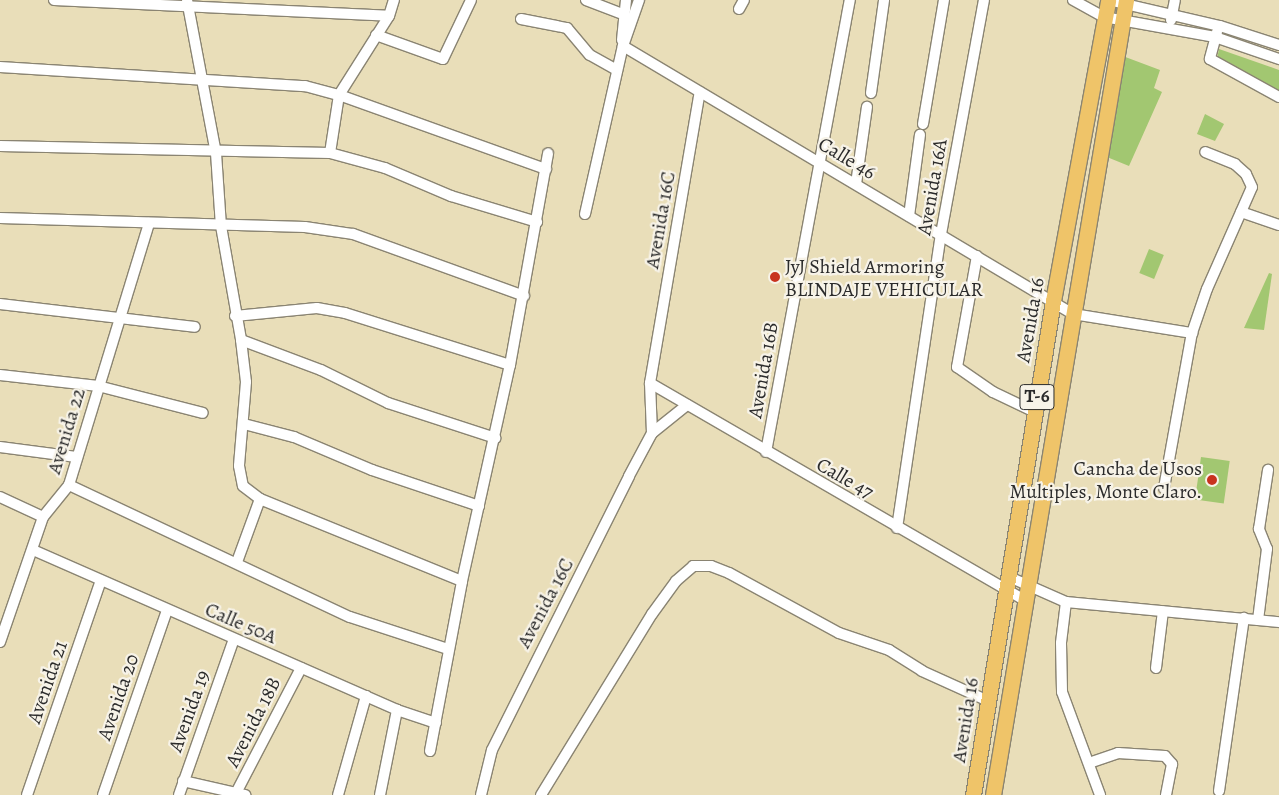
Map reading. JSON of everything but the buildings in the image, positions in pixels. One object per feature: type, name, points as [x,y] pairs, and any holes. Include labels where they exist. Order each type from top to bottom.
[{"type":"highway","name":"Avenida 16","points":[[973,795],[1053,301],[1108,0]]},
{"type":"highway","name":"Avenida 16","points":[[993,795],[1125,2]]},
{"type":"street","points":[[54,0],[187,4],[389,16]]},
{"type":"street","points":[[330,153],[339,95],[389,16],[394,0]]},
{"type":"street","points":[[376,35],[443,59],[471,0]]},
{"type":"street","points":[[586,0],[610,4],[623,14]]},
{"type":"street","points":[[623,46],[623,14],[626,0]]},
{"type":"street","points":[[585,214],[623,46],[639,0]]},
{"type":"street","name":"Avenida 16B","points":[[766,452],[850,0]]},
{"type":"street","points":[[871,93],[884,0]]},
{"type":"street","points":[[923,124],[944,0]]},
{"type":"street","name":"Avenida 16A","points":[[897,528],[941,234],[984,0]]},
{"type":"street","points":[[1073,0],[1104,17],[1215,37],[1279,59]]},
{"type":"street","points":[[1108,0],[1125,2],[1220,26],[1279,45]]},
{"type":"street","points":[[1169,29],[1174,0]]},
{"type":"street","points":[[187,4],[216,152],[221,226],[235,316],[241,340],[246,382],[239,466],[243,486],[260,499],[462,582]]},
{"type":"street","points":[[521,19],[567,28],[590,55],[617,70]]},
{"type":"street","points":[[1220,26],[1215,37],[1210,59],[1279,97]]},
{"type":"street","name":"Calle 46","points":[[623,46],[1073,314]]},
{"type":"street","points":[[0,66],[203,82],[305,86],[339,95],[546,169]]},
{"type":"street","name":"Avenida 16C","points":[[481,795],[492,750],[652,433],[650,383],[700,92]]},
{"type":"street","points":[[856,184],[867,107]]},
{"type":"street","points":[[909,216],[920,135]]},
{"type":"street","points":[[0,146],[330,153],[385,168],[451,196],[537,222]]},
{"type":"street","points":[[1164,488],[1192,333],[1207,289],[1252,183],[1235,164],[1205,152]]},
{"type":"street","points":[[430,751],[448,649],[495,438],[524,296],[548,154]]},
{"type":"street","points":[[1241,212],[1279,225]]},
{"type":"street","points":[[0,218],[305,227],[353,234],[524,296]]},
{"type":"street","name":"Avenida 22","points":[[0,642],[43,517],[69,485],[118,318],[149,223]]},
{"type":"street","points":[[977,256],[957,367],[993,392],[1035,412]]},
{"type":"street","points":[[0,304],[195,327]]},
{"type":"street","points":[[235,316],[317,308],[346,313],[510,364]]},
{"type":"street","points":[[1073,314],[1192,333]]},
{"type":"street","points":[[241,340],[320,370],[388,403],[495,438]]},
{"type":"street","points":[[0,374],[98,386],[203,413]]},
{"type":"street","name":"Calle 47","points":[[650,383],[897,528],[1006,584],[1024,600]]},
{"type":"street","points":[[652,433],[687,405]]},
{"type":"street","points":[[244,424],[294,437],[372,470],[479,506]]},
{"type":"street","points":[[0,447],[76,457]]},
{"type":"street","points":[[1258,620],[1267,549],[1259,529],[1268,470]]},
{"type":"street","points":[[69,485],[237,562],[350,617],[448,649]]},
{"type":"street","points":[[0,497],[43,517]]},
{"type":"street","points":[[237,562],[260,499]]},
{"type":"street","name":"Calle 50A","points":[[33,550],[398,710],[436,723]]},
{"type":"street","points":[[542,795],[652,614],[676,581],[693,566],[711,566],[729,573],[838,633],[889,650],[922,671],[988,701]]},
{"type":"street","name":"Avenida 21","points":[[27,795],[101,580]]},
{"type":"street","points":[[1006,584],[1028,584],[1066,602],[1279,622]]},
{"type":"street","points":[[1066,602],[1061,643],[1062,692],[1100,795]]},
{"type":"street","name":"Avenida 20","points":[[102,795],[167,610]]},
{"type":"street","points":[[1156,668],[1163,611]]},
{"type":"street","points":[[1218,791],[1244,618]]},
{"type":"street","name":"Avenida 19","points":[[178,795],[234,639]]},
{"type":"street","name":"Avenida 18B","points":[[240,794],[301,668]]},
{"type":"street","points":[[338,795],[366,696]]},
{"type":"street","points":[[380,795],[398,710]]},
{"type":"street","points":[[1089,763],[1118,753],[1165,756],[1172,764],[1166,795]]},
{"type":"street","points":[[183,781],[240,794]]},
{"type":"green space","points":[[1219,49],[1279,70],[1279,92],[1217,59]]},
{"type":"green space","points":[[1120,55],[1160,70],[1154,88],[1162,92],[1129,166],[1102,155]]},
{"type":"green space","points":[[1205,114],[1224,124],[1215,141],[1197,134]]},
{"type":"green space","points":[[1149,249],[1164,255],[1154,279],[1139,273]]},
{"type":"green space","points":[[1269,273],[1272,274],[1264,330],[1244,328]]},
{"type":"green space","name":"Cancha de Usos Multiples, Monte Claro.","points":[[1201,457],[1230,461],[1224,504],[1195,500]]},
{"type":"place","name":"JyJ Shield Armoring BLINDAJE VEHICULAR","points":[[775,277]]},
{"type":"place","name":"Cancha de Usos Multiples, Monte Claro.","points":[[1212,480]]}]
